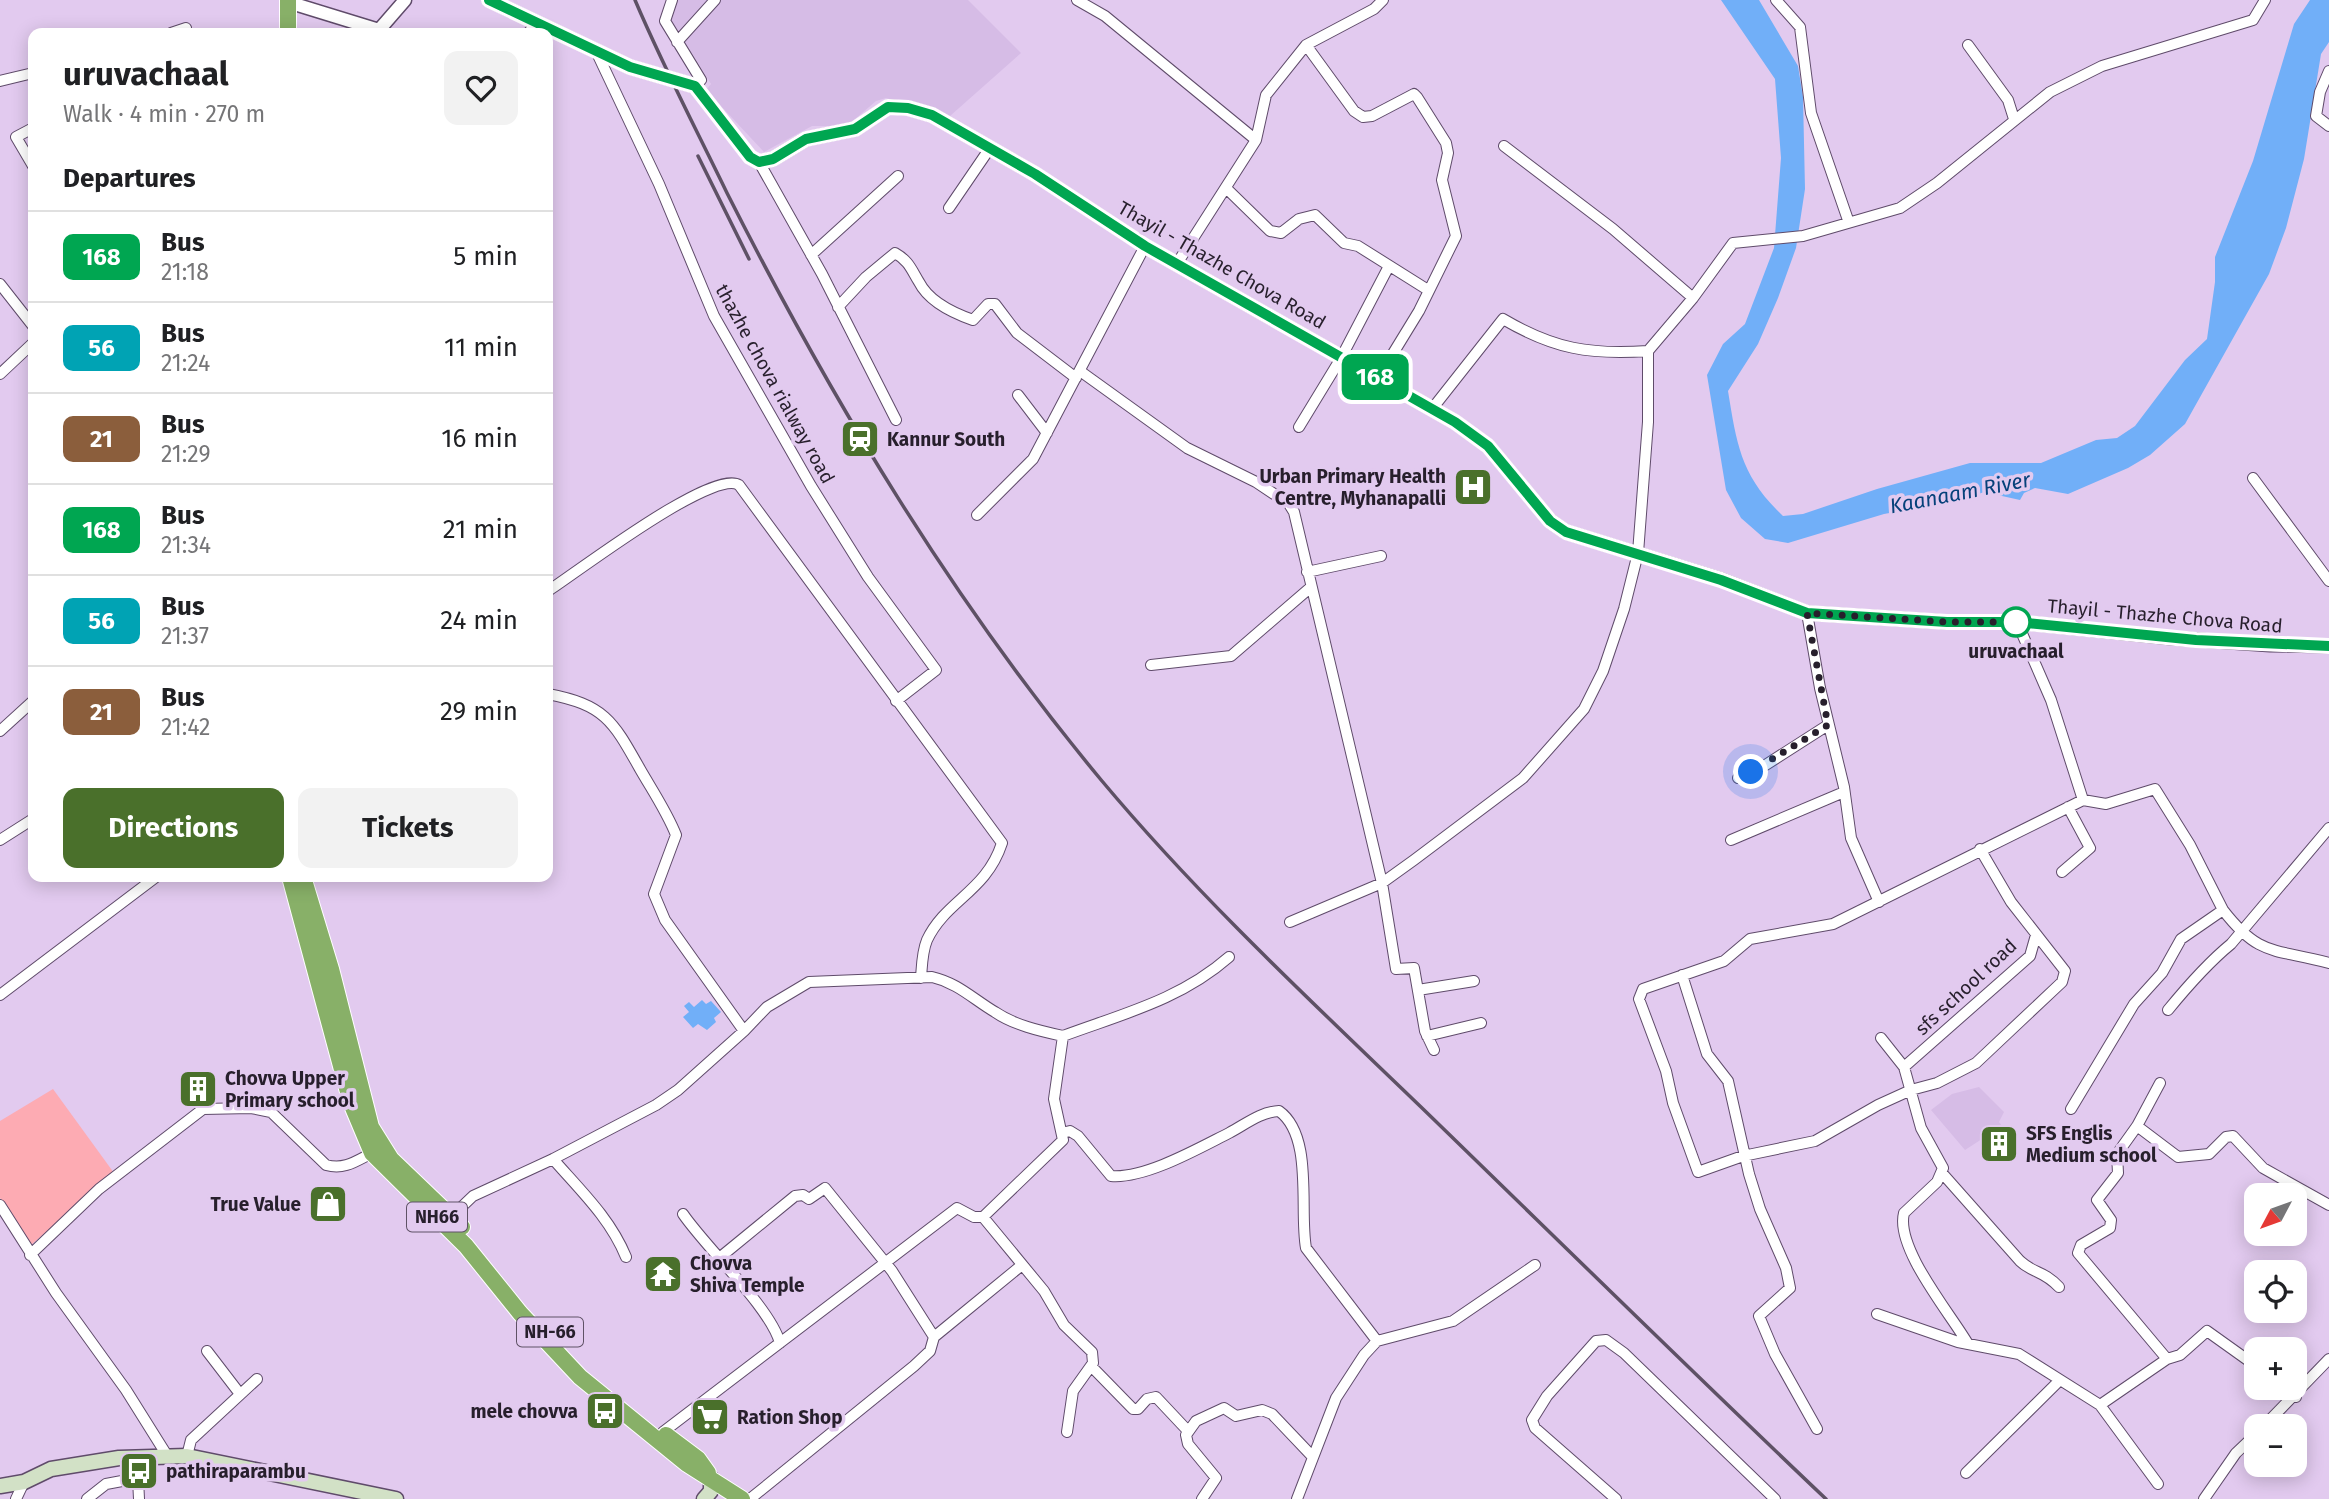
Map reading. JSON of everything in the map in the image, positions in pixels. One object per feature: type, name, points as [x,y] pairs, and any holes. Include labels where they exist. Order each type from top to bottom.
[{"type":"highway","points":[[288,1],[288,28]]},
{"type":"highway","name":"NH66","points":[[291,882],[351,1103],[373,1153],[448,1221],[572,1369],[711,1478],[742,1499]]},
{"type":"highway","points":[[304,882],[371,1127],[391,1159],[448,1221]]},
{"type":"main road","points":[[0,1486],[24,1482],[51,1469],[137,1458],[187,1456],[365,1496],[396,1499]]},
{"type":"main road","points":[[704,1499],[711,1491],[711,1478]]},
{"type":"street","points":[[381,28],[405,0]]},
{"type":"street","points":[[489,0],[548,28]]},
{"type":"street","points":[[672,0],[665,21],[701,80],[695,86]]},
{"type":"street","points":[[677,41],[715,0]]},
{"type":"street","points":[[1077,0],[1105,16],[1256,140]]},
{"type":"street","points":[[1178,262],[1256,140],[1266,95],[1306,45],[1374,9],[1382,0]]},
{"type":"street","points":[[1776,0],[1800,27],[1811,113],[1848,220]]},
{"type":"street","points":[[1290,922],[1382,883],[1522,778],[1584,709],[1603,671],[1624,609],[1638,553],[1648,422],[1648,351],[1693,298],[1733,243],[1803,236],[1848,220],[1900,208],[1937,183],[2050,92],[2102,66],[2253,20],[2265,0]]},
{"type":"street","points":[[288,1],[373,28]]},
{"type":"street","points":[[532,28],[537,23]]},
{"type":"street","points":[[553,31],[630,67],[695,86],[750,157],[759,162],[811,255],[896,420]]},
{"type":"street","points":[[1306,45],[1354,111],[1363,117],[1372,116],[1414,94],[1446,143],[1448,153],[1442,180],[1456,236],[1378,379]]},
{"type":"street","points":[[1968,45],[2008,100],[2014,119]]},
{"type":"street","name":"thazhe chova rialway road","points":[[596,51],[659,184],[714,316],[811,486],[868,577],[936,670],[896,701]]},
{"type":"street","points":[[2329,71],[2316,108],[2316,116],[2329,127]]},
{"type":"street","points":[[0,81],[28,74]]},
{"type":"street","name":"Thayil - Thazhe Chova Road","points":[[759,162],[773,159],[806,139],[855,129],[888,107],[908,108],[932,115],[990,148],[1145,246],[1178,262],[1432,409],[1488,446],[1550,521],[1566,532],[1638,553],[1807,613],[1947,622],[2017,622],[2196,640],[2329,646]]},
{"type":"street","points":[[28,131],[16,137],[28,157]]},
{"type":"street","points":[[1504,146],[1613,229],[1693,298]]},
{"type":"street","points":[[948,208],[990,148]]},
{"type":"street","points":[[811,255],[898,176]]},
{"type":"street","points":[[1226,188],[1270,231],[1281,233],[1299,219],[1315,215],[1344,243],[1359,246],[1428,290]]},
{"type":"street","points":[[977,515],[1033,459],[1145,246]]},
{"type":"street","points":[[838,307],[866,277],[895,253],[905,258],[918,282],[939,303],[955,314],[973,320],[988,304],[995,304],[1017,333],[1078,375],[1187,448],[1256,482],[1289,504],[1294,512],[1382,883],[1396,969],[1415,968],[1427,1035],[1434,1050]]},
{"type":"street","points":[[1298,427],[1341,358],[1389,266]]},
{"type":"street","points":[[0,284],[28,320]]},
{"type":"street","points":[[1432,409],[1503,319],[1530,334],[1577,351],[1648,351]]},
{"type":"street","points":[[0,374],[28,348]]},
{"type":"street","points":[[1018,395],[1047,433]]},
{"type":"street","points":[[2253,478],[2329,581]]},
{"type":"street","points":[[553,588],[621,539],[636,533],[676,505],[712,486],[734,482],[760,511],[1002,843],[997,861],[983,882],[951,909],[928,939],[923,952],[922,978]]},
{"type":"street","points":[[1307,572],[1381,556]]},
{"type":"street","points":[[1151,665],[1231,656],[1311,587]]},
{"type":"street","points":[[1807,613],[1851,838],[1879,902]]},
{"type":"street","points":[[2017,622],[2051,700],[2083,800]]},
{"type":"street","points":[[553,695],[570,699],[604,715],[630,748],[676,835],[654,894],[665,920],[744,1031]]},
{"type":"street","points":[[0,730],[28,705]]},
{"type":"street","points":[[1738,778],[1764,766],[1828,725]]},
{"type":"street","points":[[2036,935],[2065,971],[2062,982],[1976,1063],[1937,1083],[1911,1090],[1815,1141],[1746,1155],[1698,1172],[1673,1103],[1666,1071],[1639,999],[1643,989],[1724,961],[1750,939],[1833,924],[2083,800],[2106,804],[2155,789],[2190,845],[2223,910],[2240,932],[2260,948],[2329,963]]},
{"type":"street","points":[[1731,840],[1844,792]]},
{"type":"street","points":[[2062,872],[2090,848],[2068,807]]},
{"type":"street","points":[[0,840],[28,821]]},
{"type":"street","points":[[2168,1010],[2240,932],[2329,828]]},
{"type":"street","name":"sfs school road","points":[[1904,1067],[2030,956],[2036,935],[2011,902],[1980,849]]},
{"type":"street","points":[[0,995],[149,882]]},
{"type":"street","points":[[2071,1109],[2134,1004],[2162,973],[2181,939],[2223,910]]},
{"type":"street","points":[[448,1221],[472,1196],[553,1159],[678,1090],[767,1007],[809,982],[944,979],[996,1013],[1063,1036],[1116,1019],[1189,989],[1229,957]]},
{"type":"street","points":[[1682,975],[1707,1054],[1728,1081],[1760,1209],[1786,1268],[1790,1288],[1759,1316],[1775,1354],[1817,1429]]},
{"type":"street","points":[[1418,990],[1474,981]]},
{"type":"street","points":[[1427,1035],[1481,1023]]},
{"type":"street","points":[[658,1436],[842,1299],[885,1262],[957,1208],[974,1217],[984,1216],[1059,1146],[1062,1133],[1054,1099],[1063,1036]]},
{"type":"street","points":[[1881,1038],[1904,1067],[1921,1128],[1943,1168],[1942,1173],[1904,1213],[1901,1223],[1903,1236],[1931,1288],[1968,1343]]},
{"type":"street","points":[[2160,1083],[2137,1126],[2117,1154],[2118,1173],[2098,1200],[2111,1220],[2110,1228],[2081,1245],[2078,1253],[2168,1359]]},
{"type":"street","points":[[30,1255],[99,1189],[203,1110],[251,1108],[271,1112],[326,1165],[338,1168],[347,1166],[373,1153]]},
{"type":"street","points":[[1062,1133],[1070,1131],[1078,1136],[1111,1176],[1124,1177],[1142,1172],[1203,1145],[1267,1112],[1279,1111],[1292,1122],[1297,1139],[1304,1184],[1303,1232],[1306,1248],[1377,1342]]},
{"type":"street","points":[[2137,1126],[2178,1157],[2209,1154],[2226,1137],[2233,1136],[2263,1168],[2329,1205]]},
{"type":"street","points":[[553,1159],[572,1177],[605,1218],[626,1256]]},
{"type":"street","points":[[1942,1173],[2028,1269],[2046,1273],[2059,1287]]},
{"type":"street","points":[[718,1259],[795,1196],[809,1199],[825,1188],[885,1262],[934,1337]]},
{"type":"street","points":[[0,1205],[3,1218],[126,1390],[168,1457]]},
{"type":"street","points":[[683,1214],[776,1331],[780,1343]]},
{"type":"street","points":[[984,1216],[1044,1291],[1065,1325],[1092,1352],[1091,1366],[1073,1391],[1067,1432]]},
{"type":"street","points":[[750,1499],[914,1366],[930,1351],[934,1337],[1022,1265]]},
{"type":"street","points":[[1297,1499],[1311,1455],[1336,1398],[1364,1355],[1377,1342],[1453,1321],[1535,1265]]},
{"type":"street","points":[[1877,1314],[1968,1343],[2019,1354],[2099,1405],[2158,1484]]},
{"type":"street","points":[[2099,1405],[2168,1359],[2180,1355],[2207,1331],[2244,1357]]},
{"type":"street","points":[[1616,1499],[1535,1428],[1532,1420],[1547,1395],[1596,1341],[1606,1340],[1624,1353],[1775,1499]]},
{"type":"street","points":[[207,1351],[240,1394]]},
{"type":"street","points":[[2307,1384],[2329,1359]]},
{"type":"street","points":[[1091,1366],[1133,1409],[1138,1409],[1147,1399],[1156,1397],[1187,1430],[1188,1444],[1216,1478],[1202,1499]]},
{"type":"street","points":[[187,1456],[191,1440],[257,1378]]},
{"type":"street","points":[[1966,1473],[2059,1381]]},
{"type":"street","points":[[2277,1414],[2292,1400]]},
{"type":"street","points":[[1187,1430],[1196,1421],[1224,1408],[1236,1416],[1262,1410],[1289,1428],[1311,1455]]},
{"type":"street","points":[[2220,1499],[2207,1497],[2244,1445]]},
{"type":"street","points":[[137,1458],[139,1499]]},
{"type":"street","points":[[87,1499],[106,1484],[138,1478]]},
{"type":"street","points":[[16,1499],[24,1482]]},
{"type":"shaded area","points":[[675,0],[968,0],[1021,53],[950,116],[886,98],[876,101],[847,126],[812,126],[764,152],[706,90],[711,84],[668,14]]},
{"type":"shaded area","points":[[1979,1087],[2004,1112],[1999,1122],[2002,1126],[1965,1150],[1931,1110],[1952,1094]]},
{"type":"shaded area","points":[[53,1089],[114,1173],[31,1245],[0,1198],[0,1121]]},
{"type":"water","name":"Kaanaam River","points":[[1721,0],[1759,0],[1798,66],[1803,97],[1805,189],[1796,248],[1758,344],[1728,391],[1734,428],[1743,459],[1758,487],[1783,516],[1803,514],[1877,489],[1970,463],[2041,463],[2096,440],[2117,438],[2135,426],[2185,360],[2207,339],[2215,282],[2215,257],[2253,161],[2294,24],[2310,0],[2329,0],[2329,42],[2321,54],[2304,159],[2286,228],[2269,274],[2185,424],[2150,455],[2128,468],[2068,494],[2035,488],[2024,493],[2020,500],[1984,492],[1962,500],[1884,514],[1788,543],[1765,539],[1741,518],[1726,490],[1707,375],[1723,344],[1745,324],[1774,248],[1781,158],[1775,79]]},
{"type":"water","points":[[702,1000],[706,1004],[711,1001],[721,1012],[714,1018],[716,1022],[707,1030],[698,1024],[693,1028],[683,1017],[689,1012],[684,1006],[689,1002],[694,1007]]},
{"type":"railway","points":[[635,0],[727,193],[809,347],[898,498],[995,643],[1047,713],[1139,824],[1257,948],[1826,1499]]},
{"type":"railway","points":[[698,156],[749,259]]},
{"type":"bus line","name":"168","points":[[489,0],[548,28]]},
{"type":"bus line","name":"168","points":[[553,30],[630,67],[695,86],[750,157],[759,162],[773,159],[806,139],[820,134],[837,135],[855,129],[888,107],[908,108],[932,115],[1035,174],[1145,246],[1178,262],[1455,422],[1488,446],[1550,521],[1566,532],[1721,580],[1807,613],[1947,622],[2017,622],[2196,640],[2329,646]]},
{"type":"place","name":"Kannur South","points":[[860,439]]},
{"type":"place","name":"Urban Primary Health Centre, Myhanapalli","points":[[1473,487]]},
{"type":"place","name":"uruvachaal","points":[[2016,622]]},
{"type":"place","name":"Chovva Upper Primary school","points":[[198,1089]]},
{"type":"place","name":"SFS Englis Medium school","points":[[1999,1144]]},
{"type":"place","name":"True Value","points":[[328,1204]]},
{"type":"place","name":"Chovva Shiva Temple","points":[[663,1274]]},
{"type":"place","name":"mele chovva","points":[[605,1411]]},
{"type":"place","name":"Ration Shop","points":[[710,1417]]},
{"type":"place","name":"pathiraparambu","points":[[139,1471]]},
{"type":"route","points":[[1751,772],[1828,725],[1807,613],[1947,622],[2016,622]]}]
